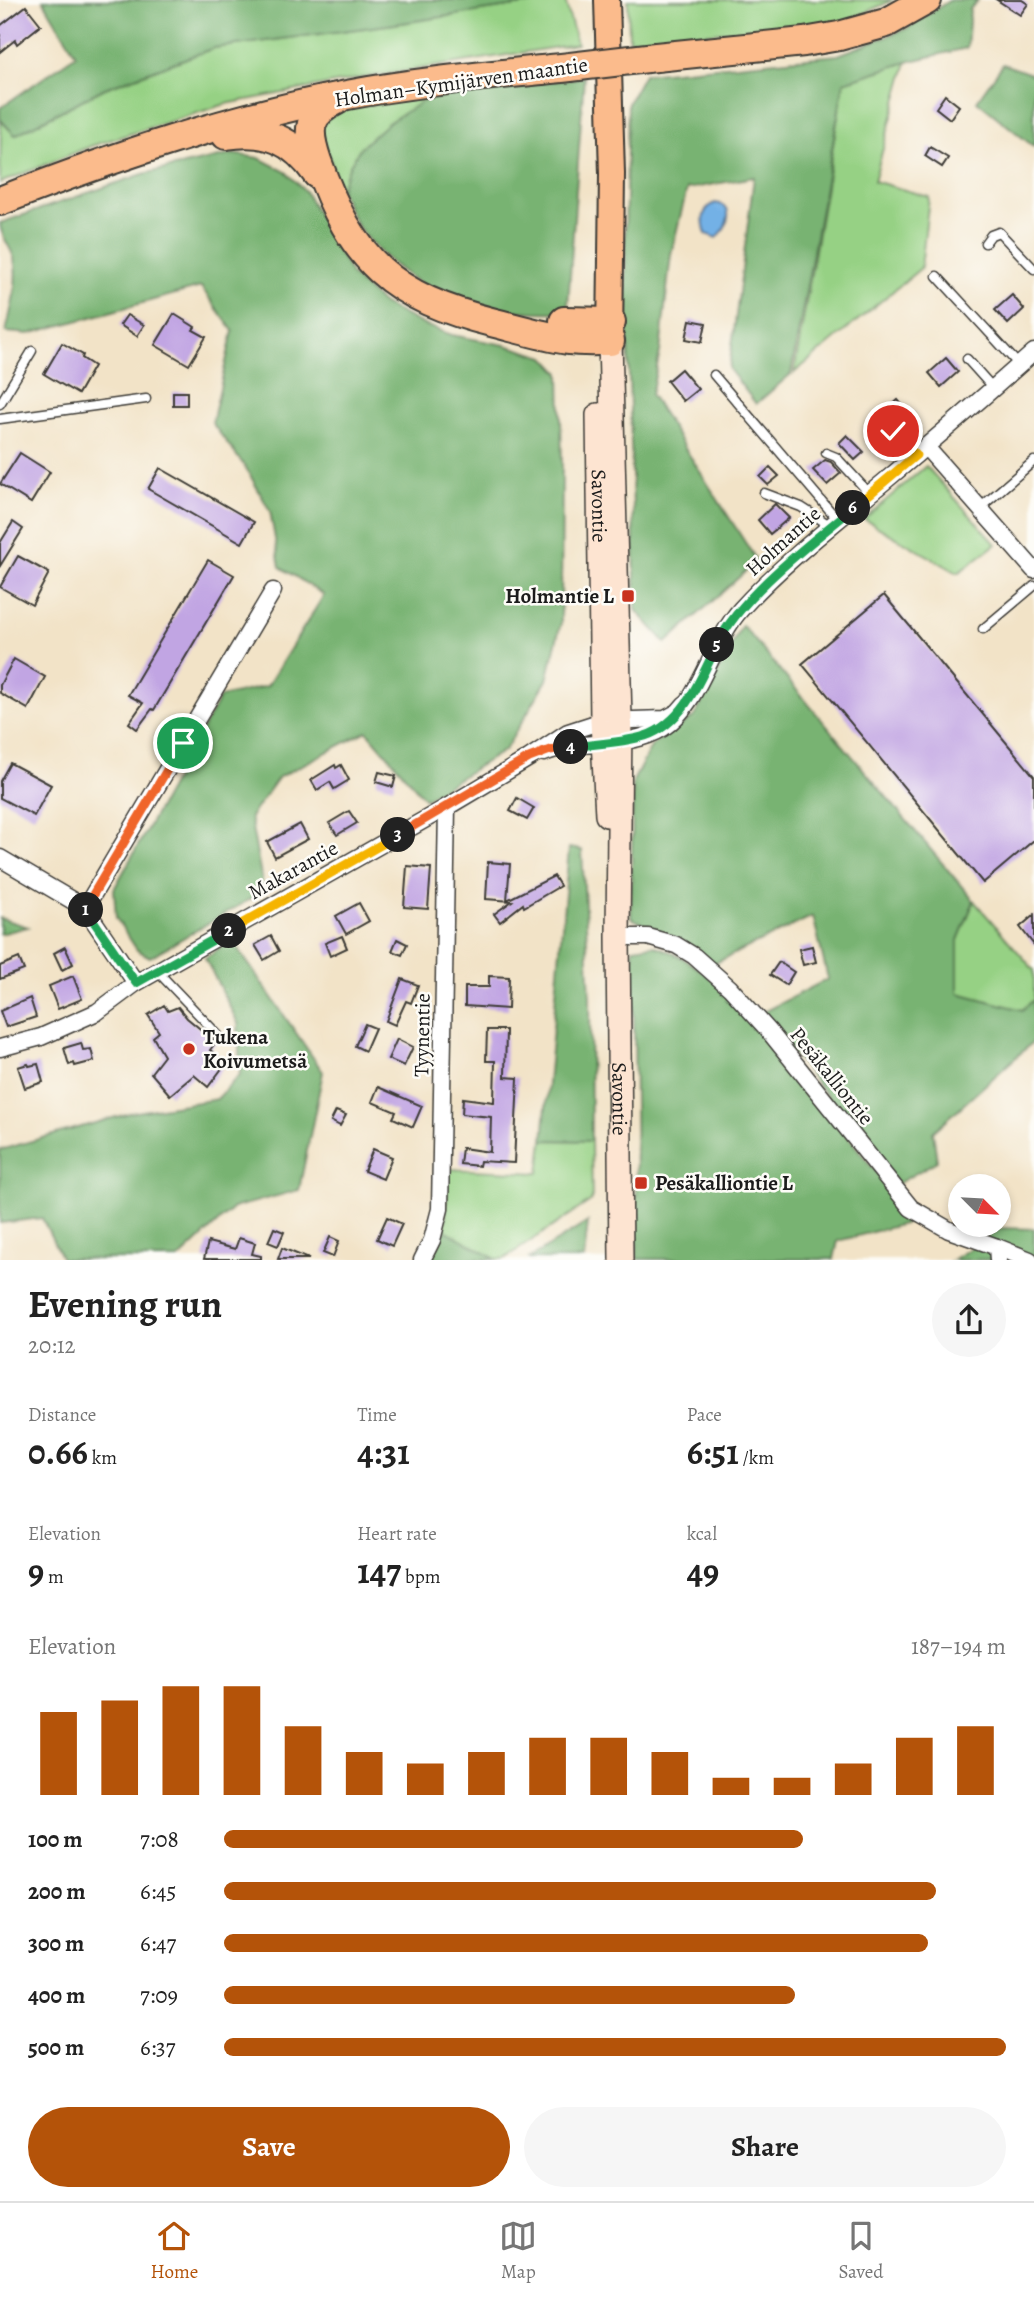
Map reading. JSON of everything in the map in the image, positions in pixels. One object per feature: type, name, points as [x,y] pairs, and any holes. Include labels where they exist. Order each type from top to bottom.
[{"type":"highway","name":"Holman–Kymijärven maantie","points":[[0,201],[144,149],[228,123],[346,96],[445,81],[804,42],[886,23],[927,0]]},
{"type":"highway","points":[[346,96],[318,111],[310,127],[314,152],[351,237],[384,274],[425,301],[481,320],[604,331]]},
{"type":"highway","points":[[144,149],[232,134],[265,135],[289,144],[300,153],[327,187]]},
{"type":"main road","name":"Savontie","points":[[607,0],[612,174],[604,331],[611,731],[618,937],[621,1259]]},
{"type":"street","name":"Holmantie","points":[[611,731],[665,719],[678,712],[699,682],[720,639],[739,611],[834,523],[1034,352]]},
{"type":"street","points":[[921,451],[981,507],[1034,570]]},
{"type":"street","points":[[85,908],[273,591]]},
{"type":"street","name":"Makarantie","points":[[0,1048],[41,1037],[97,1012],[136,983],[529,758],[611,731]]},
{"type":"street","name":"Tyynentie","points":[[422,1259],[432,1240],[440,1209],[447,807]]},
{"type":"street","points":[[0,858],[85,908],[136,983]]},
{"type":"street","name":"Pesäkalliontie","points":[[618,937],[648,937],[676,945],[694,956],[730,988],[768,1030],[911,1208],[997,1253],[1030,1259]]},
{"type":"lane","points":[[985,243],[999,232],[1034,269]]},
{"type":"lane","points":[[937,276],[1019,365]]},
{"type":"lane","points":[[0,404],[32,351]]},
{"type":"lane","points":[[967,359],[993,388]]},
{"type":"lane","points":[[714,375],[834,523]]},
{"type":"lane","points":[[0,419],[146,399]]},
{"type":"lane","points":[[893,431],[921,451]]},
{"type":"lane","points":[[826,453],[836,457],[870,494]]},
{"type":"lane","points":[[981,507],[1034,461]]},
{"type":"lane","points":[[764,493],[834,523]]},
{"type":"lane","points":[[982,629],[1034,586]]},
{"type":"lane","points":[[158,971],[219,1036]]},
{"type":"green space","points":[[43,0],[556,0],[214,48],[105,88],[15,135],[0,119],[0,108],[76,55]]},
{"type":"green space","points":[[565,0],[577,44],[361,78],[226,104],[91,146],[0,183],[1,121],[15,135],[105,88],[214,48]]},
{"type":"green space","points":[[628,0],[893,0],[844,22],[629,40]]},
{"type":"green space","points":[[950,0],[978,0],[970,9],[967,48],[907,62],[844,82],[791,374],[756,404],[729,369],[754,177],[687,189],[671,254],[660,352],[651,395],[757,561],[666,643],[636,610],[625,241],[628,103],[644,74],[838,55],[908,28]]},
{"type":"green space","points":[[907,62],[874,181],[929,197],[921,268],[794,373],[844,82]]},
{"type":"green space","points":[[1003,64],[1034,75],[1034,147],[977,101]]},
{"type":"green space","points":[[584,77],[568,305],[563,312],[503,310],[449,297],[401,271],[356,224],[340,190],[360,148],[389,122],[432,96]]},
{"type":"green space","points":[[432,96],[350,165],[340,190],[319,126],[340,109]]},
{"type":"green space","points":[[233,154],[259,158],[286,172],[305,191],[352,276],[383,304],[424,325],[452,335],[505,345],[545,357],[560,373],[561,623],[547,680],[505,750],[425,799],[367,731],[279,777],[250,817],[264,891],[150,957],[137,950],[116,918],[114,889],[220,697],[267,686],[324,595],[280,567],[270,511],[246,468],[212,423],[233,331],[201,287],[29,334],[6,332],[16,277],[13,254],[0,223],[143,174]]},
{"type":"green space","points":[[926,466],[996,544],[958,573],[864,519]]},
{"type":"green space","points":[[742,625],[974,901],[958,940],[958,993],[1022,1010],[1034,1000],[1034,1041],[933,1132],[937,1161],[897,1184],[761,1013],[828,979],[813,916],[711,965],[691,947],[631,918],[633,781],[652,745],[695,716]]},
{"type":"green space","points":[[569,848],[582,850],[590,996],[591,1141],[543,1140]]},
{"type":"green space","points":[[974,901],[1034,970],[1034,1000],[1022,1010],[958,993],[958,940]]},
{"type":"green space","points":[[0,918],[28,927],[0,934]]},
{"type":"green space","points":[[232,940],[323,1072],[299,1190],[233,1208],[179,1259],[62,1259],[42,1218],[0,1223],[0,1150],[130,1113],[217,1099],[240,1074],[238,1023],[205,958]]},
{"type":"green space","points":[[653,945],[677,955],[701,970],[744,1010],[784,1056],[915,1221],[838,1241],[834,1259],[637,1259],[633,948]]},
{"type":"green space","points":[[543,1140],[591,1141],[592,1200],[504,1259],[496,1259],[445,1230],[449,1169],[539,1173]]},
{"type":"green space","points":[[588,1222],[584,1259],[528,1259],[530,1258]]},
{"type":"green space","points":[[1012,1228],[1034,1229],[1034,1259],[952,1260],[988,1237],[1012,1237]]},
{"type":"green space","points":[[445,1230],[496,1259],[430,1260]]},
{"type":"water","points":[[715,203],[722,205],[728,212],[727,223],[717,238],[706,234],[703,220],[707,209]]},
{"type":"building","points":[[997,0],[1022,0],[1028,4],[1020,15]]},
{"type":"building","points":[[26,6],[41,25],[17,44],[15,40],[0,52],[0,26]]},
{"type":"building","points":[[945,95],[959,106],[950,119],[936,108]]},
{"type":"building","points":[[930,147],[948,158],[942,167],[925,156]]},
{"type":"building","points":[[1012,295],[1024,309],[1008,324],[995,310]]},
{"type":"building","points":[[174,314],[206,337],[189,365],[155,345]]},
{"type":"building","points":[[127,315],[144,325],[137,336],[120,325]]},
{"type":"building","points":[[690,320],[706,323],[702,342],[686,339]]},
{"type":"building","points":[[62,343],[83,355],[82,358],[94,366],[78,394],[44,374]]},
{"type":"building","points":[[946,358],[958,372],[941,387],[929,373]]},
{"type":"building","points":[[681,369],[698,389],[683,401],[667,381]]},
{"type":"building","points":[[173,392],[187,392],[187,405],[173,405]]},
{"type":"building","points":[[898,400],[910,414],[893,425],[883,413]]},
{"type":"building","points":[[847,435],[864,452],[855,460],[839,443]]},
{"type":"building","points":[[20,453],[50,472],[31,503],[0,484]]},
{"type":"building","points":[[825,460],[831,462],[841,473],[827,485],[813,470]]},
{"type":"building","points":[[770,467],[779,476],[768,485],[760,477]]},
{"type":"building","points":[[160,468],[254,522],[242,543],[148,489]]},
{"type":"building","points":[[775,504],[789,518],[770,534],[758,520]]},
{"type":"building","points":[[13,522],[23,529],[0,566],[0,543]]},
{"type":"building","points":[[18,556],[49,573],[32,605],[0,587]]},
{"type":"building","points":[[208,560],[234,575],[154,710],[152,709],[137,729],[129,723],[143,703],[128,695]]},
{"type":"building","points":[[884,595],[1034,776],[1034,840],[983,883],[802,664]]},
{"type":"building","points":[[14,659],[45,677],[28,709],[0,693],[0,685]]},
{"type":"building","points":[[10,763],[51,785],[34,816],[0,798],[0,781]]},
{"type":"building","points":[[335,765],[336,768],[341,765],[349,780],[334,789],[330,782],[317,790],[311,780]]},
{"type":"building","points":[[379,772],[396,776],[393,787],[376,782]]},
{"type":"building","points":[[517,798],[534,808],[527,820],[510,811]]},
{"type":"building","points":[[349,811],[357,823],[337,835],[329,823]]},
{"type":"building","points":[[300,824],[308,839],[275,857],[267,842]]},
{"type":"building","points":[[488,862],[510,864],[507,900],[554,876],[560,886],[524,907],[523,904],[500,922],[494,914],[512,901],[486,899]]},
{"type":"building","points":[[407,866],[431,868],[428,909],[404,907]]},
{"type":"building","points":[[359,903],[369,921],[346,934],[336,916]]},
{"type":"building","points":[[1034,915],[1034,945],[1020,927]]},
{"type":"building","points":[[271,936],[279,951],[264,960],[255,945]]},
{"type":"building","points":[[342,936],[347,948],[330,956],[325,943]]},
{"type":"building","points":[[397,939],[407,944],[402,955],[392,951]]},
{"type":"building","points":[[812,946],[816,962],[803,965],[799,949]]},
{"type":"building","points":[[65,947],[73,964],[62,970],[54,953]]},
{"type":"building","points":[[19,958],[24,970],[0,979],[0,966]]},
{"type":"building","points":[[779,962],[794,972],[786,985],[770,975]]},
{"type":"building","points":[[73,976],[82,999],[58,1009],[49,986]]},
{"type":"building","points":[[489,976],[509,977],[508,1009],[465,1006],[465,987],[489,987]]},
{"type":"building","points":[[402,979],[418,985],[411,1003],[406,1001],[395,1025],[386,1021]]},
{"type":"building","points":[[30,998],[36,1017],[6,1027],[0,1011]]},
{"type":"building","name":"Tukena Koivumetsä","points":[[164,1005],[168,1011],[178,1007],[216,1042],[210,1050],[226,1063],[208,1087],[194,1075],[170,1095],[151,1073],[164,1056],[153,1037],[159,1032],[148,1015]]},
{"type":"building","points":[[365,1024],[375,1028],[365,1051],[355,1046]]},
{"type":"building","points":[[487,1030],[506,1030],[505,1077],[518,1078],[514,1163],[480,1161],[479,1166],[460,1164],[462,1148],[490,1152],[491,1117],[462,1114],[463,1098],[494,1102],[495,1061],[486,1061]]},
{"type":"building","points":[[397,1039],[413,1047],[404,1066],[388,1059]]},
{"type":"building","points":[[81,1043],[83,1050],[91,1049],[94,1061],[69,1065],[64,1048]]},
{"type":"building","points":[[38,1064],[43,1082],[25,1088],[18,1067]]},
{"type":"building","points":[[378,1087],[422,1106],[413,1127],[393,1118],[396,1112],[372,1102]]},
{"type":"building","points":[[336,1111],[346,1115],[340,1126],[331,1121]]},
{"type":"building","points":[[373,1149],[392,1157],[383,1179],[364,1171]]},
{"type":"building","points":[[387,1217],[402,1224],[392,1246],[377,1239]]},
{"type":"building","points":[[274,1228],[284,1232],[278,1246],[268,1242]]},
{"type":"building","points":[[330,1237],[339,1241],[333,1257],[323,1253]]},
{"type":"building","points":[[239,1238],[255,1243],[252,1254],[261,1256],[261,1259],[204,1259],[208,1242],[235,1249]]},
{"type":"building","points":[[282,1248],[309,1259],[278,1259]]},
{"type":"place","name":"Holmantie L","points":[[628,596]]},
{"type":"place","name":"Tukena Koivumetsä","points":[[189,1049]]},
{"type":"place","name":"Pesäkalliontie L","points":[[641,1183]]},
{"type":"route","points":[[183,743],[85,908],[136,983],[529,758],[550,750],[643,737],[663,727],[678,715],[699,682],[720,639],[739,611],[831,526],[916,455],[893,431]]}]
